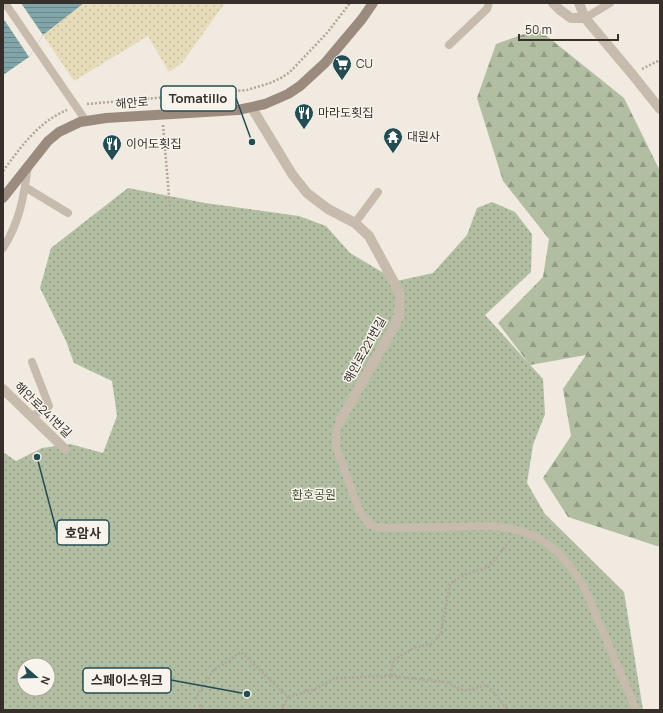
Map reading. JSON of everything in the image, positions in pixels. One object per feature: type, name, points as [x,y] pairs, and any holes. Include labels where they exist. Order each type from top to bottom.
[{"type":"street","name":"해안로","points":[[3,198],[44,146],[59,132],[69,126],[86,121],[106,118],[219,112],[252,108],[276,100],[300,86],[325,62],[345,40],[373,3]]},
{"type":"street","points":[[553,3],[571,18],[584,18]]},
{"type":"street","points":[[578,3],[584,18],[660,109]]},
{"type":"street","name":"해안로221번길","points":[[252,108],[298,183],[318,202],[354,223],[369,236],[400,295],[399,315],[394,327],[341,418]]},
{"type":"street","name":"해안로241번길","points":[[3,389],[64,449]]},
{"type":"lane","points":[[5,3],[86,121]]},
{"type":"lane","points":[[449,45],[487,9],[489,3]]},
{"type":"lane","points":[[584,18],[610,3]]},
{"type":"lane","points":[[3,248],[16,226],[21,209],[28,166]]},
{"type":"lane","points":[[25,187],[68,213]]},
{"type":"lane","points":[[354,223],[378,192]]},
{"type":"lane","points":[[31,417],[49,406],[32,362]]},
{"type":"lane","points":[[341,418],[335,439],[337,452],[360,512],[369,524],[384,528],[494,526],[519,530],[531,534],[556,550],[577,575],[585,589],[636,710]]},
{"type":"path","points":[[3,171],[23,143],[44,123],[76,106],[94,103],[247,90],[281,78],[299,63],[328,33],[350,3]]},
{"type":"path","points":[[632,74],[660,60]]},
{"type":"path","points":[[162,114],[170,208]]},
{"type":"path","points":[[391,676],[393,660],[416,647],[432,644],[441,633],[450,583],[466,574],[489,567],[519,530]]},
{"type":"path","points":[[202,710],[196,697],[213,671],[241,652],[288,697]]},
{"type":"path","points":[[282,710],[288,697],[316,689],[334,678],[391,676],[446,682],[464,691],[487,685],[508,710]]},
{"type":"green space","points":[[538,29],[624,98],[660,171],[660,547],[568,517],[543,478],[571,436],[563,389],[586,355],[530,365],[498,323],[543,277],[549,239],[503,181],[477,98],[496,44]]},
{"type":"green space","name":"환호공원","points":[[128,188],[205,203],[299,216],[326,226],[350,253],[397,281],[433,273],[467,235],[477,208],[492,202],[515,212],[532,234],[531,272],[485,315],[543,379],[545,414],[533,445],[527,483],[545,514],[624,592],[643,710],[3,710],[3,452],[16,461],[42,448],[70,444],[103,453],[117,416],[112,381],[74,363],[66,341],[40,288],[51,248]]},
{"type":"sand","points":[[84,3],[225,3],[182,63],[169,72],[148,36],[74,81],[43,35]]},
{"type":"water","points":[[3,3],[84,3],[43,35],[29,57],[3,75]]},
{"type":"pier","points":[[3,3],[21,3],[43,35],[29,57],[3,18]]},
{"type":"place","name":"CU","points":[[342,81]]},
{"type":"place","name":"마라도횟집","points":[[304,130]]},
{"type":"place","name":"Tomatillo","points":[[252,142]]},
{"type":"place","name":"대원사","points":[[393,154]]},
{"type":"place","name":"이어도횟집","points":[[112,161]]},
{"type":"place","name":"호암사","points":[[37,457]]},
{"type":"place","name":"스페이스워크","points":[[247,694]]}]
